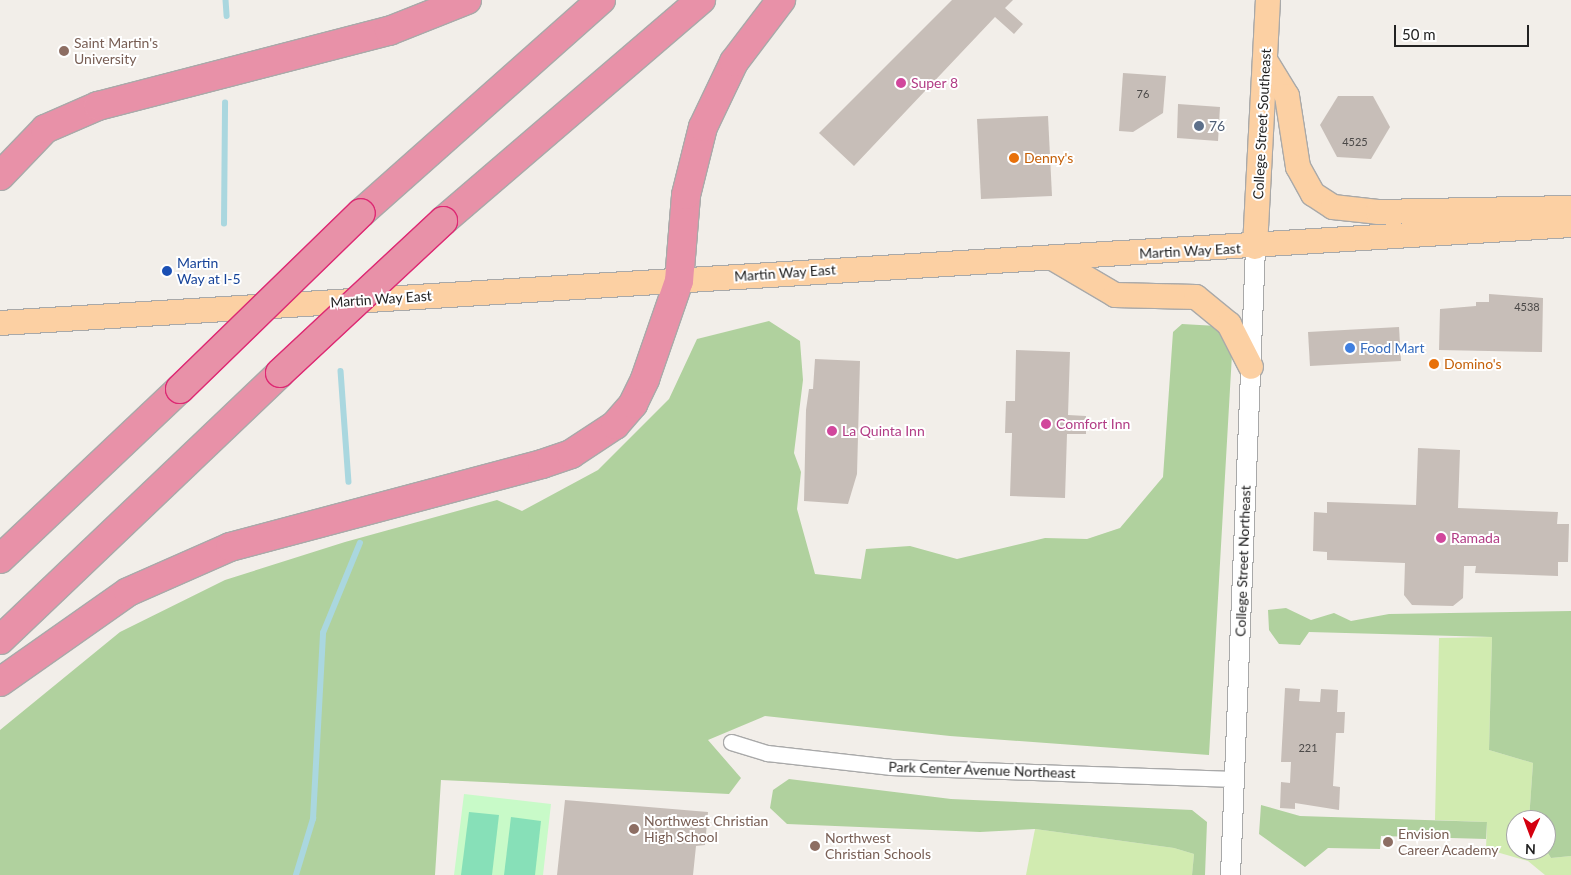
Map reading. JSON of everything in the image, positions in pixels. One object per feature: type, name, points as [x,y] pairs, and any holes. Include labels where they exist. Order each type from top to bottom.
[{"type":"highway","points":[[0,176],[45,129],[98,106],[389,31],[467,0]]},
{"type":"highway","points":[[0,559],[180,389],[361,213],[601,0]]},
{"type":"highway","points":[[0,640],[442,221],[701,0]]},
{"type":"highway","points":[[0,682],[128,592],[230,547],[542,464],[592,442],[633,404],[679,281],[686,195],[703,127],[738,55],[781,0]]},
{"type":"main road","name":"College Street Southeast","points":[[1255,247],[1268,0]]},
{"type":"main road","points":[[1265,60],[1287,96],[1298,167],[1313,194],[1333,207],[1378,212],[1571,208]]},
{"type":"main road","name":"Martin Way East","points":[[0,323],[1255,247],[1571,225]]},
{"type":"main road","points":[[1054,259],[1115,295],[1196,297],[1229,324],[1250,367]]},
{"type":"street","name":"College Street Northeast","points":[[1230,875],[1255,247]]},
{"type":"street","name":"Park Center Avenue Northeast","points":[[732,742],[767,753],[890,767],[1234,780]]},
{"type":"green space","points":[[769,321],[800,341],[803,380],[794,453],[801,472],[797,509],[815,574],[861,579],[866,549],[910,546],[957,559],[1045,538],[1087,539],[1120,528],[1163,477],[1173,332],[1182,324],[1217,326],[1232,354],[1209,755],[950,736],[765,716],[708,740],[741,778],[729,794],[441,780],[435,875],[0,875],[0,730],[120,632],[225,580],[345,542],[497,500],[522,511],[598,470],[669,399],[697,339]]},
{"type":"green space","points":[[1286,608],[1311,620],[1334,613],[1351,621],[1389,614],[1571,611],[1571,856],[1556,858],[1556,810],[1530,810],[1533,763],[1489,750],[1492,637],[1309,632],[1300,645],[1279,644],[1269,630],[1268,610]]},
{"type":"green space","points":[[1492,637],[1489,750],[1533,763],[1530,810],[1506,810],[1506,855],[1486,849],[1487,822],[1435,820],[1439,638]]},
{"type":"green space","points":[[789,779],[951,799],[1192,810],[1207,822],[1205,875],[1192,875],[1194,854],[1174,848],[1035,829],[980,832],[787,824],[770,808],[773,790]]},
{"type":"green space","points":[[464,794],[551,804],[543,875],[454,875]]},
{"type":"green space","points":[[1261,805],[1300,816],[1487,822],[1486,839],[1381,836],[1380,849],[1328,848],[1305,867],[1259,834]]},
{"type":"green space","points":[[469,812],[499,815],[492,875],[461,875]]},
{"type":"green space","points":[[511,817],[541,821],[535,875],[504,875]]},
{"type":"green space","points":[[1035,829],[1174,848],[1194,854],[1192,875],[1026,875]]},
{"type":"green space","points":[[1571,856],[1571,875],[1545,875],[1524,860],[1556,860],[1556,858]]},
{"type":"building","name":"Super 8","points":[[952,0],[1013,0],[1005,8],[1023,24],[1014,34],[995,17],[854,166],[819,133]]},
{"type":"building","points":[[1123,73],[1166,76],[1163,113],[1133,132],[1119,131]]},
{"type":"building","points":[[1338,96],[1373,96],[1390,127],[1371,159],[1337,157],[1320,125]]},
{"type":"building","points":[[1178,104],[1220,107],[1218,141],[1177,138]]},
{"type":"building","name":"Denny's","points":[[1048,116],[1052,196],[981,199],[977,119]]},
{"type":"building","points":[[1489,294],[1543,298],[1542,352],[1439,350],[1440,309],[1476,306],[1476,302],[1489,302]]},
{"type":"building","points":[[1399,327],[1401,361],[1310,366],[1308,332]]},
{"type":"building","name":"Comfort Inn","points":[[1016,350],[1070,352],[1068,415],[1086,416],[1086,434],[1067,434],[1065,498],[1010,496],[1012,433],[1005,433],[1006,401],[1015,401]]},
{"type":"building","name":"La Quinta Inn","points":[[815,359],[860,361],[857,474],[848,504],[804,501],[806,410],[809,389],[813,389]]},
{"type":"building","name":"Ramada","points":[[1418,448],[1460,450],[1458,508],[1558,512],[1557,524],[1569,524],[1568,562],[1558,562],[1558,576],[1475,573],[1476,566],[1464,566],[1463,598],[1453,606],[1412,605],[1404,595],[1405,563],[1327,560],[1327,552],[1313,551],[1314,512],[1327,513],[1327,502],[1416,505]]},
{"type":"building","points":[[1285,688],[1300,689],[1299,701],[1320,702],[1321,689],[1338,690],[1337,712],[1345,712],[1344,733],[1336,733],[1333,786],[1340,787],[1339,810],[1295,803],[1295,809],[1280,808],[1281,782],[1290,783],[1291,762],[1281,762]]},
{"type":"building","name":"Northwest Christian High School","points":[[565,800],[708,812],[705,845],[696,846],[693,875],[557,875]]},
{"type":"waterway","points":[[226,0],[227,16]]},
{"type":"waterway","points":[[224,224],[225,103]]},
{"type":"waterway","points":[[341,371],[349,482]]},
{"type":"waterway","points":[[296,875],[313,819],[323,633],[360,543]]},
{"type":"place","name":"Saint Martin's University","points":[[64,51]]},
{"type":"place","name":"Super 8","points":[[901,83]]},
{"type":"place","name":"76","points":[[1199,126]]},
{"type":"place","name":"Denny's","points":[[1014,158]]},
{"type":"place","name":"Martin Way at I-5","points":[[167,271]]},
{"type":"place","name":"Food Mart","points":[[1350,348]]},
{"type":"place","name":"Domino's","points":[[1434,364]]},
{"type":"place","name":"Comfort Inn","points":[[1046,424]]},
{"type":"place","name":"La Quinta Inn","points":[[832,431]]},
{"type":"place","name":"Ramada","points":[[1441,538]]},
{"type":"place","name":"Northwest Christian High School","points":[[634,829]]},
{"type":"place","name":"Envision Career Academy","points":[[1388,842]]},
{"type":"place","name":"Northwest Christian Schools","points":[[815,846]]}]
